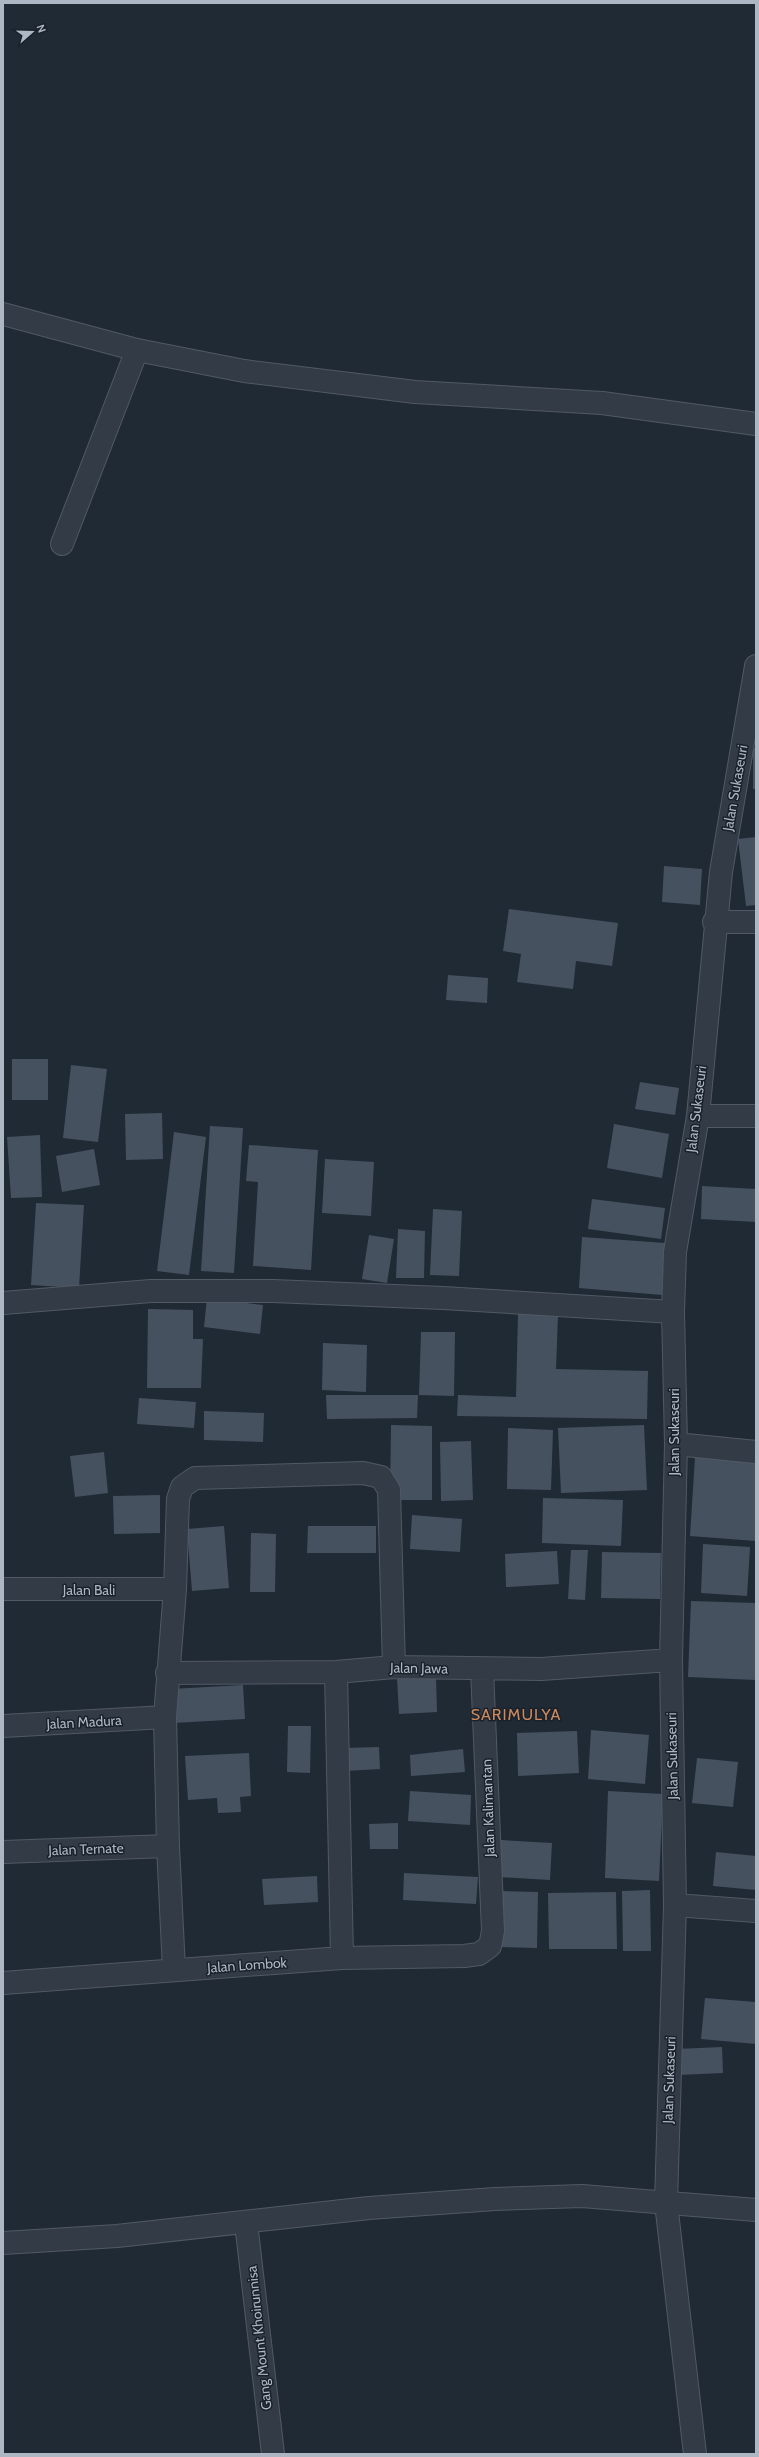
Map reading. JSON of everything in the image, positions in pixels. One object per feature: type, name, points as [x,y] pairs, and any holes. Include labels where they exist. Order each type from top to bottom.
[{"type":"street","points":[[3,314],[137,350],[244,371],[415,392],[602,403],[756,424]]},
{"type":"street","points":[[62,544],[137,350]]},
{"type":"street","name":"Jalan Sukaseuri","points":[[695,2454],[666,2203],[675,1905],[671,1660],[676,1444],[673,1312],[674,1252],[698,1116],[714,922],[756,666]]},
{"type":"street","points":[[714,922],[756,922]]},
{"type":"street","points":[[698,1116],[756,1116]]},
{"type":"street","points":[[3,1303],[151,1291],[273,1291],[443,1298],[673,1312]]},
{"type":"street","points":[[676,1444],[756,1452]]},
{"type":"street","points":[[174,1970],[168,1846],[165,1717],[167,1673],[175,1589],[178,1499],[182,1487],[194,1478],[372,1474],[381,1477],[389,1490],[394,1667]]},
{"type":"street","name":"Jalan Bali","points":[[3,1589],[175,1589]]},
{"type":"street","name":"Jalan Jawa","points":[[167,1673],[336,1672],[394,1667],[541,1669],[671,1660]]},
{"type":"street","name":"Jalan Kalimantan","points":[[482,1669],[493,1910],[493,1931],[490,1946]]},
{"type":"street","points":[[336,1672],[342,1958]]},
{"type":"street","name":"Jalan Madura","points":[[3,1726],[165,1717]]},
{"type":"street","name":"Jalan Ternate","points":[[3,1852],[168,1846]]},
{"type":"street","points":[[675,1905],[756,1911]]},
{"type":"street","name":"Jalan Lombok","points":[[3,1983],[342,1958],[464,1956],[480,1954],[490,1946]]},
{"type":"street","points":[[3,2243],[117,2236],[246,2223],[369,2208],[495,2199],[582,2196],[756,2210]]},
{"type":"street","name":"Gang Mount Khoirunnisa","points":[[246,2223],[273,2454]]},
{"type":"building","points":[[753,748],[756,748],[756,789],[753,789]]},
{"type":"building","points":[[756,837],[756,905],[746,906],[738,839]]},
{"type":"building","points":[[664,866],[702,869],[700,905],[662,902]]},
{"type":"building","points":[[509,909],[618,923],[612,966],[576,961],[573,989],[517,982],[521,954],[503,951]]},
{"type":"building","points":[[448,975],[488,978],[487,1003],[446,1000]]},
{"type":"building","points":[[12,1059],[48,1059],[48,1100],[12,1100]]},
{"type":"building","points":[[71,1065],[107,1069],[98,1142],[63,1138]]},
{"type":"building","points":[[640,1082],[679,1088],[675,1115],[635,1109]]},
{"type":"building","points":[[162,1113],[163,1159],[126,1160],[125,1114]]},
{"type":"building","points":[[614,1124],[669,1134],[662,1178],[607,1168]]},
{"type":"building","points":[[210,1126],[243,1128],[234,1273],[201,1271]]},
{"type":"building","points":[[174,1132],[206,1137],[189,1275],[157,1271]]},
{"type":"building","points":[[40,1135],[42,1197],[11,1198],[7,1137]]},
{"type":"building","points":[[249,1145],[318,1150],[311,1270],[253,1266],[258,1182],[246,1181]]},
{"type":"building","points":[[94,1149],[100,1185],[62,1192],[56,1156]]},
{"type":"building","points":[[325,1159],[374,1162],[371,1216],[322,1213]]},
{"type":"building","points":[[702,1186],[756,1189],[756,1222],[701,1219]]},
{"type":"building","points":[[592,1199],[665,1208],[661,1239],[588,1229]]},
{"type":"building","points":[[36,1203],[84,1205],[79,1288],[31,1285]]},
{"type":"building","points":[[433,1209],[462,1211],[459,1276],[430,1275]]},
{"type":"building","points":[[398,1229],[425,1231],[424,1278],[396,1278]]},
{"type":"building","points":[[369,1235],[394,1239],[387,1283],[362,1279]]},
{"type":"building","points":[[582,1237],[665,1243],[662,1295],[579,1288]]},
{"type":"building","points":[[207,1298],[263,1305],[260,1334],[204,1327]]},
{"type":"building","points":[[148,1309],[193,1310],[193,1339],[203,1339],[201,1388],[147,1388]]},
{"type":"building","points":[[518,1314],[558,1315],[556,1369],[648,1371],[647,1419],[457,1416],[458,1395],[516,1397]]},
{"type":"building","points":[[421,1332],[455,1332],[454,1396],[419,1395]]},
{"type":"building","points":[[323,1343],[367,1345],[366,1392],[322,1390]]},
{"type":"building","points":[[326,1395],[418,1395],[417,1418],[327,1419]]},
{"type":"building","points":[[139,1398],[196,1402],[194,1428],[137,1424]]},
{"type":"building","points":[[204,1411],[264,1413],[263,1442],[204,1440]]},
{"type":"building","points":[[391,1425],[432,1426],[432,1500],[390,1500]]},
{"type":"building","points":[[644,1425],[647,1490],[561,1493],[558,1428]]},
{"type":"building","points":[[508,1428],[553,1430],[551,1490],[507,1489]]},
{"type":"building","points":[[471,1441],[473,1500],[441,1501],[440,1442]]},
{"type":"building","points":[[104,1452],[108,1493],[75,1497],[70,1456]]},
{"type":"building","points":[[695,1457],[756,1462],[756,1541],[690,1536]]},
{"type":"building","points":[[160,1495],[160,1533],[114,1534],[113,1496]]},
{"type":"building","points":[[543,1498],[623,1500],[621,1546],[542,1543]]},
{"type":"building","points":[[412,1515],[462,1519],[460,1552],[410,1549]]},
{"type":"building","points":[[224,1526],[229,1588],[192,1591],[187,1529]]},
{"type":"building","points":[[308,1526],[376,1526],[376,1553],[307,1553]]},
{"type":"building","points":[[251,1533],[276,1534],[275,1592],[250,1592]]},
{"type":"building","points":[[703,1544],[750,1547],[747,1596],[701,1593]]},
{"type":"building","points":[[571,1550],[588,1550],[585,1600],[568,1599]]},
{"type":"building","points":[[557,1551],[559,1584],[506,1587],[505,1554]]},
{"type":"building","points":[[602,1552],[661,1553],[660,1599],[601,1598]]},
{"type":"building","points":[[691,1601],[756,1603],[756,1680],[688,1677]]},
{"type":"building","points":[[436,1677],[437,1712],[399,1714],[397,1678]]},
{"type":"building","points":[[243,1685],[245,1719],[173,1723],[171,1689]]},
{"type":"building","points":[[288,1726],[311,1726],[310,1773],[287,1772]]},
{"type":"building","points":[[591,1730],[649,1735],[645,1784],[588,1779]]},
{"type":"building","points":[[577,1731],[579,1773],[518,1776],[517,1733]]},
{"type":"building","points":[[379,1747],[380,1769],[345,1771],[344,1748]]},
{"type":"building","points":[[463,1749],[465,1772],[411,1776],[410,1755]]},
{"type":"building","points":[[249,1753],[251,1796],[240,1797],[241,1812],[218,1813],[217,1798],[188,1800],[185,1756]]},
{"type":"building","points":[[697,1758],[738,1762],[733,1807],[692,1803]]},
{"type":"building","points":[[410,1791],[471,1795],[470,1825],[408,1821]]},
{"type":"building","points":[[608,1791],[663,1794],[659,1881],[605,1878]]},
{"type":"building","points":[[398,1823],[398,1849],[370,1849],[369,1824]]},
{"type":"building","points":[[501,1840],[552,1843],[550,1880],[499,1877]]},
{"type":"building","points":[[716,1852],[756,1856],[756,1890],[713,1886]]},
{"type":"building","points":[[404,1873],[478,1877],[476,1904],[403,1900]]},
{"type":"building","points":[[317,1876],[318,1902],[264,1905],[262,1879]]},
{"type":"building","points":[[650,1890],[651,1951],[623,1951],[622,1891]]},
{"type":"building","points":[[501,1891],[538,1892],[537,1948],[500,1947]]},
{"type":"building","points":[[616,1892],[617,1949],[549,1949],[548,1893]]},
{"type":"building","points":[[705,1998],[756,2002],[756,2044],[701,2039]]},
{"type":"building","points":[[722,2047],[723,2073],[678,2075],[677,2049]]},
{"type":"district","name":"SARIMULYA","points":[[516,1714]]}]
